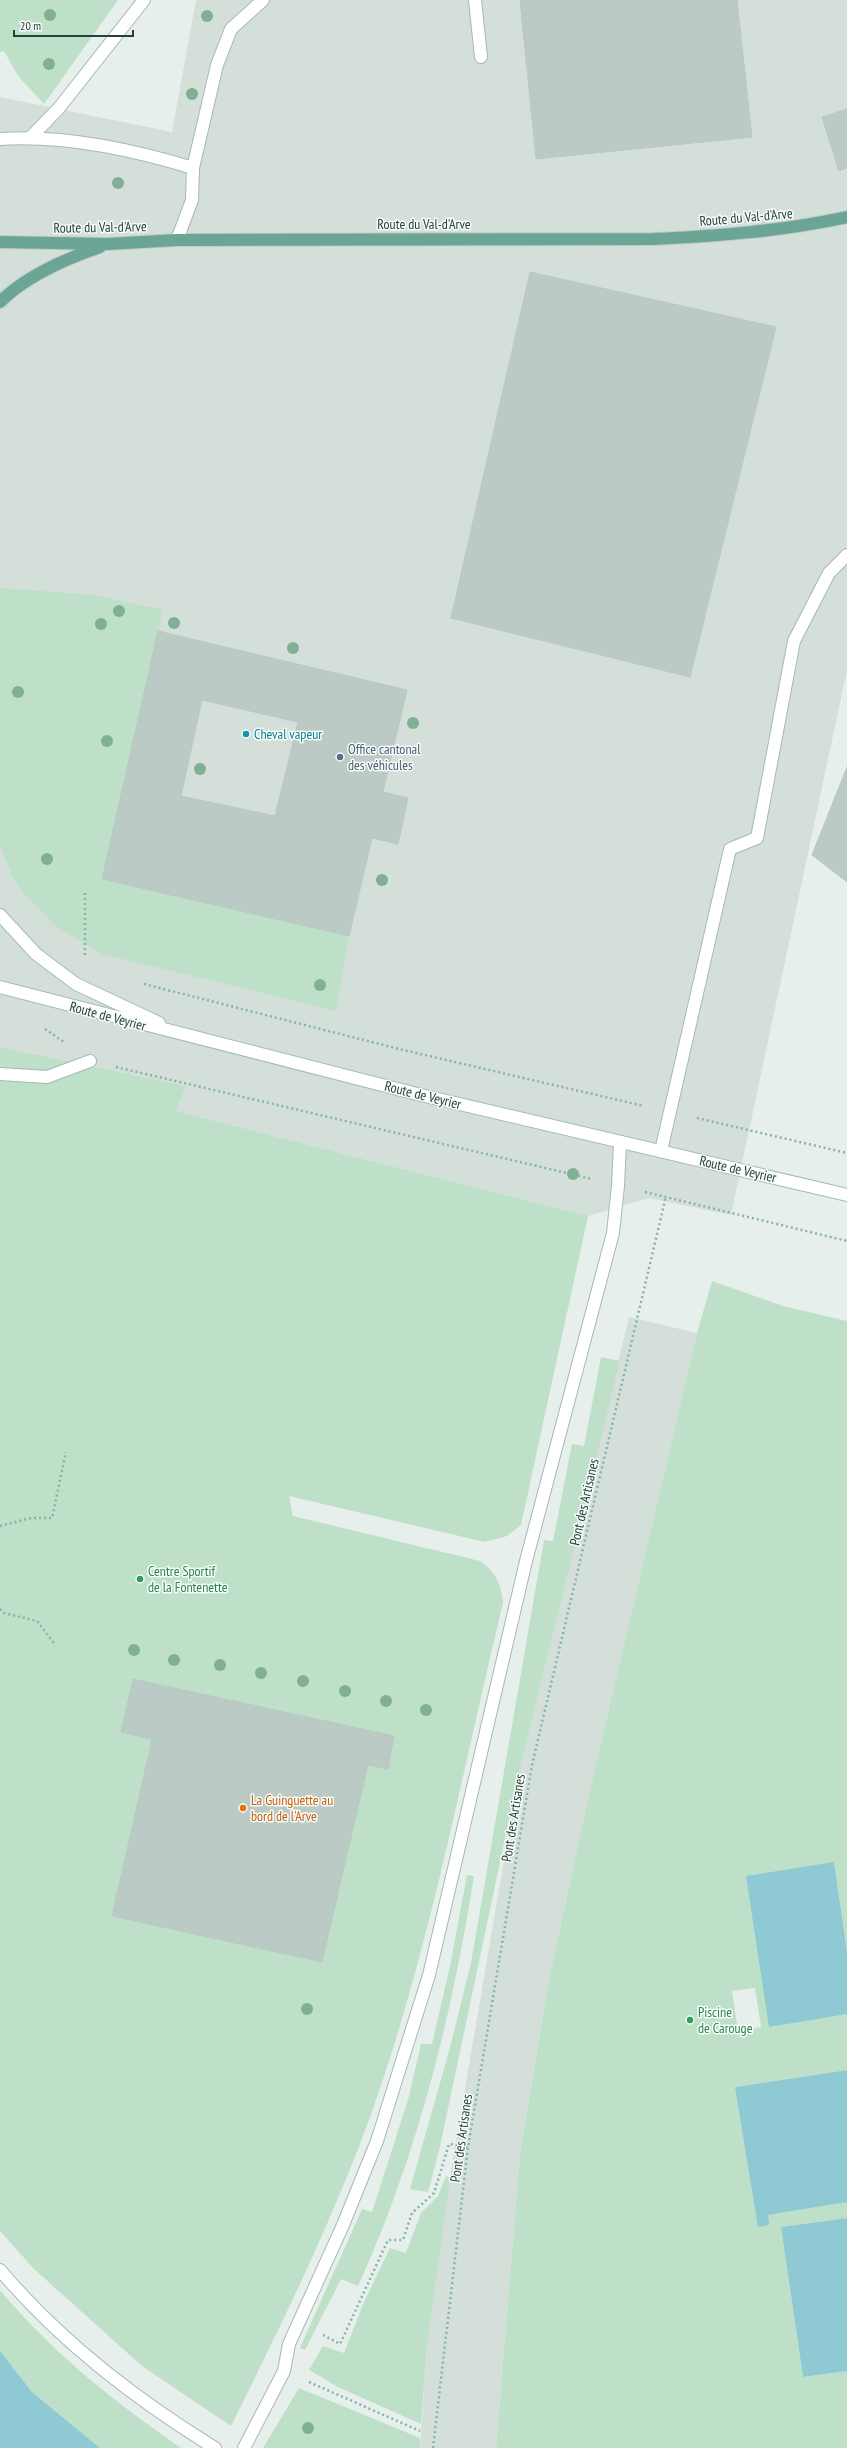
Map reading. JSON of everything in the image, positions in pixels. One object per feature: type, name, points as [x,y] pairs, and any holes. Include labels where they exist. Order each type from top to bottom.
[{"type":"main road","points":[[31,137],[60,108],[144,0]]},
{"type":"main road","points":[[177,240],[192,200],[193,168],[217,65],[231,29],[263,0]]},
{"type":"main road","points":[[475,0],[481,57]]},
{"type":"main road","points":[[0,139],[31,137],[148,154],[193,168]]},
{"type":"main road","name":"Route du Val-d'Arve","points":[[0,242],[108,244],[177,240],[714,237],[793,229],[847,217]]},
{"type":"main road","points":[[0,302],[31,278],[71,258],[108,244]]},
{"type":"main road","points":[[661,1151],[730,849],[757,838],[794,641],[829,573],[847,555]]},
{"type":"main road","points":[[0,915],[36,954],[76,984],[186,1036]]},
{"type":"main road","name":"Route de Veyrier","points":[[0,987],[186,1036],[620,1143],[661,1151],[847,1195]]},
{"type":"main road","points":[[0,1074],[47,1078],[90,1061]]},
{"type":"main road","points":[[244,2448],[284,2371],[289,2344],[343,2225],[377,2141],[429,1975],[526,1561],[613,1233],[618,1186],[620,1143]]},
{"type":"main road","points":[[0,2270],[69,2342],[118,2383],[160,2415],[214,2448]]},
{"type":"path","points":[[84,958],[85,892]]},
{"type":"path","points":[[150,984],[399,1049],[847,1153]]},
{"type":"path","points":[[90,1061],[618,1186],[666,1196],[847,1241]]},
{"type":"path","name":"Pont des Artisanes","points":[[433,2448],[468,2147],[532,1765],[666,1196]]},
{"type":"path","points":[[0,1526],[31,1518],[52,1518],[66,1452]]},
{"type":"path","points":[[0,1609],[4,1613],[37,1621],[54,1643]]},
{"type":"path","points":[[320,2339],[322,2335],[340,2344],[388,2240],[403,2240],[412,2213],[434,2193],[449,2144],[468,2147]]},
{"type":"path","points":[[284,2371],[420,2431]]},
{"type":"shaded area","points":[[196,0],[847,0],[847,670],[731,1215],[649,1198],[588,1216],[176,1111],[185,1086],[0,1047],[0,97],[172,132]]},
{"type":"shaded area","points":[[629,1317],[697,1333],[589,1794],[548,1984],[520,2155],[496,2448],[420,2448],[427,2346],[446,2200],[519,1772]]},
{"type":"green space","points":[[0,0],[118,0],[44,104],[18,76],[4,51],[0,52]]},
{"type":"green space","points":[[0,588],[95,595],[163,610],[102,879],[349,936],[336,1011],[102,954],[54,925],[25,895],[13,878],[0,845]]},
{"type":"green space","points":[[0,1047],[186,1086],[176,1111],[588,1216],[521,1525],[507,1536],[485,1542],[289,1496],[293,1516],[480,1561],[494,1574],[497,1579],[501,1590],[503,1603],[422,1948],[389,2061],[356,2155],[337,2201],[275,2337],[231,2426],[142,2366],[34,2269],[0,2231]]},
{"type":"green space","points":[[712,1281],[783,1306],[847,1321],[847,1951],[834,1862],[769,2026],[847,2014],[847,2070],[735,2087],[767,2215],[847,2202],[847,2218],[781,2227],[803,2377],[847,2371],[847,2448],[496,2448],[520,2155],[548,1984],[589,1794],[697,1333]],"holes":[[[755,1988],[761,2027],[738,2032],[732,1991]]]},
{"type":"green space","points":[[601,1357],[620,1361],[519,1772],[439,2151],[428,2192],[410,2189],[451,2044],[471,1963],[544,1540],[553,1541],[572,1444],[584,1446]]},
{"type":"green space","points":[[467,1875],[474,1876],[455,1981],[430,2085],[398,2187],[358,2286],[341,2279],[305,2350],[300,2348],[362,2209],[372,2212],[408,2100],[421,2044],[432,2044],[450,1966]]},
{"type":"green space","points":[[446,2176],[450,2178],[427,2346],[421,2424],[338,2387],[309,2370],[323,2346],[344,2353],[364,2302],[390,2248],[406,2253],[421,2213],[438,2196]]},
{"type":"green space","points":[[0,2290],[41,2335],[63,2356],[132,2413],[181,2448],[100,2448],[32,2392],[0,2351]]},
{"type":"green space","points":[[299,2388],[420,2438],[420,2448],[263,2448]]},
{"type":"water","points":[[834,1862],[847,1951],[847,2014],[769,2027],[746,1876]]},
{"type":"water","points":[[847,2070],[847,2202],[768,2215],[769,2225],[758,2227],[735,2087]]},
{"type":"water","points":[[847,2218],[847,2371],[803,2377],[781,2227]]},
{"type":"water","points":[[0,2351],[32,2392],[100,2448],[0,2448]]},
{"type":"building","points":[[520,0],[737,0],[752,137],[536,159]]},
{"type":"building","points":[[847,109],[847,168],[839,171],[822,117]]},
{"type":"building","points":[[530,272],[776,327],[690,677],[451,618]]},
{"type":"building","name":"Office cantonal des véhicules","points":[[158,631],[407,690],[349,936],[102,879]],"holes":[[[202,700],[298,722],[275,816],[181,796]]]},
{"type":"building","points":[[847,767],[847,882],[812,855]]},
{"type":"building","points":[[383,792],[408,798],[398,844],[372,838]]},
{"type":"building","points":[[133,1679],[394,1736],[388,1769],[368,1765],[362,1790],[121,1732]]},
{"type":"building","points":[[152,1740],[362,1790],[322,1962],[112,1916]]},
{"type":"place","name":"Cheval vapeur","points":[[246,734]]},
{"type":"place","name":"Office cantonal des véhicules","points":[[340,757]]},
{"type":"place","name":"Centre Sportif de la Fontenette","points":[[140,1579]]},
{"type":"place","name":"La Guinguette au bord de l'Arve","points":[[243,1808]]},
{"type":"place","name":"Piscine de Carouge","points":[[690,2020]]}]
